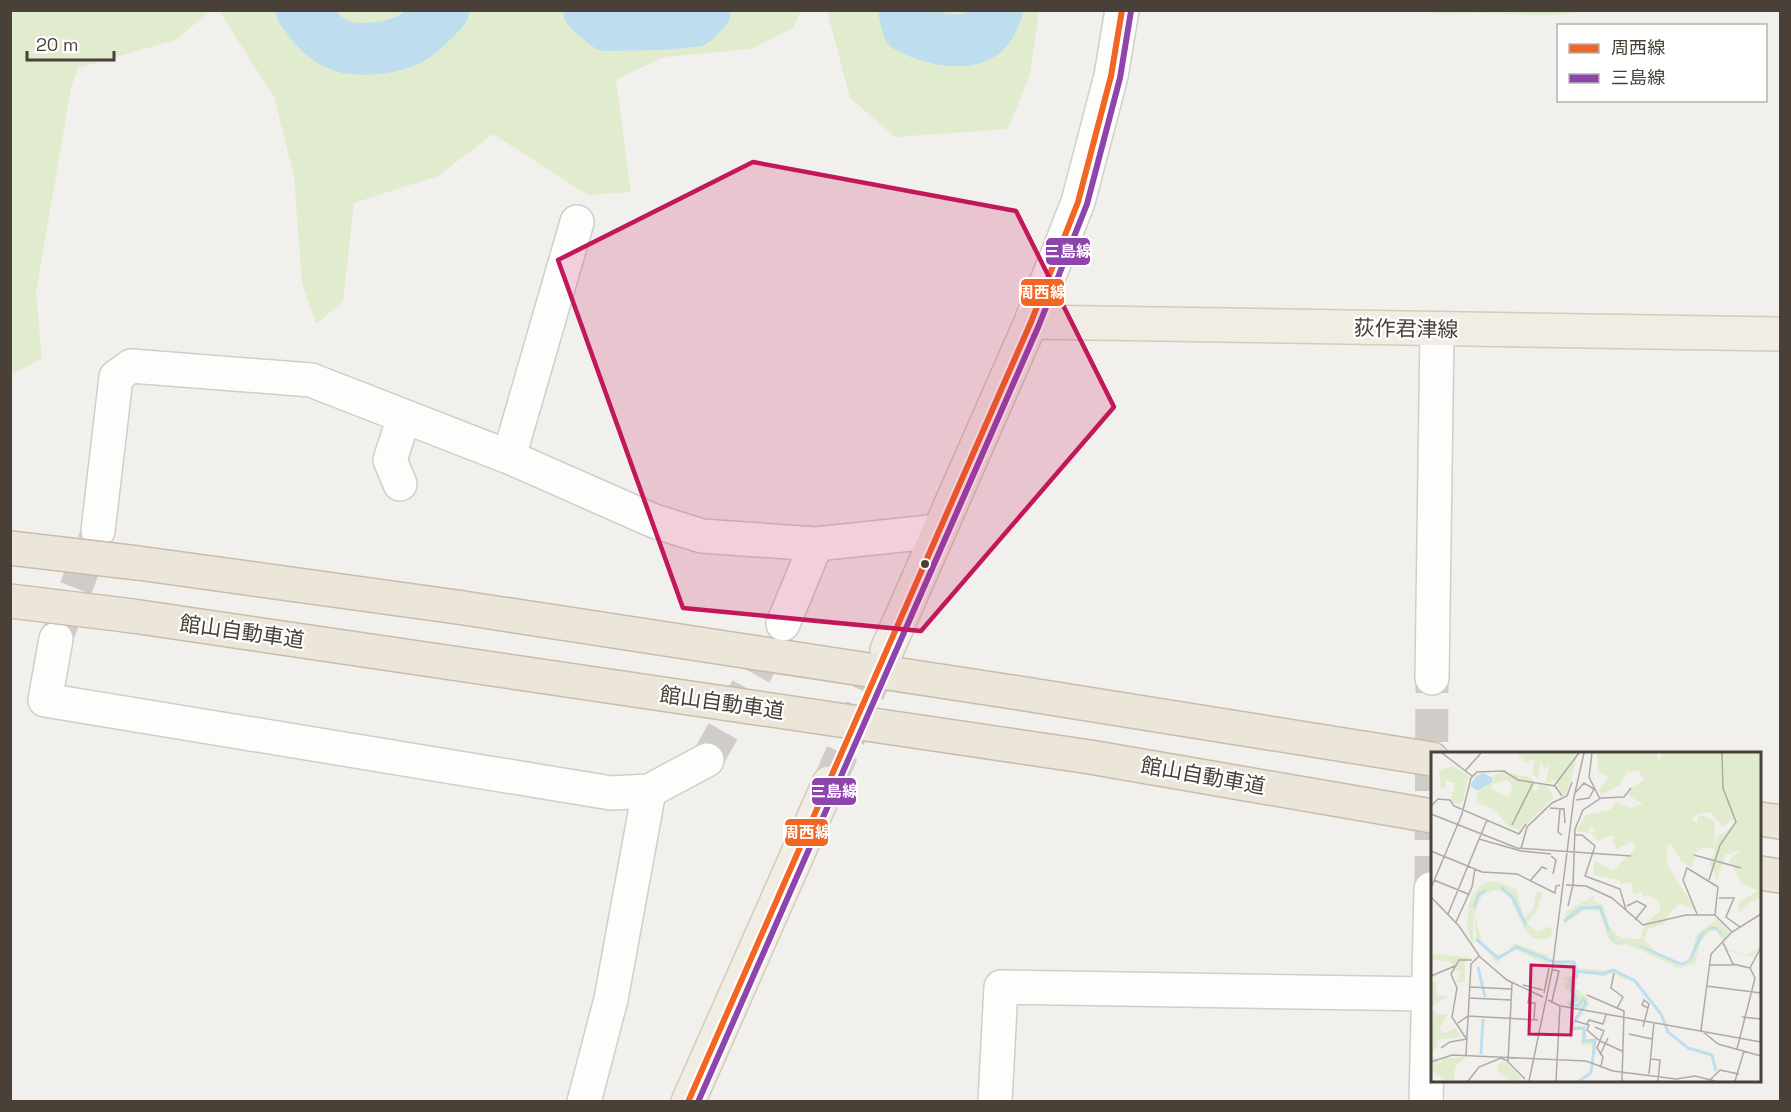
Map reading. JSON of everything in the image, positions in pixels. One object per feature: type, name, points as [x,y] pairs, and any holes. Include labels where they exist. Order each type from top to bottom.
[{"type":"highway","points":[[10,548],[138,563],[457,607],[1431,759]]},
{"type":"highway","name":"館山自動車道","points":[[10,601],[133,616],[1090,757],[1431,816]]},
{"type":"highway","points":[[1761,819],[1780,822]]},
{"type":"highway","points":[[1761,873],[1780,876]]},
{"type":"main road","name":"荻作君津線","points":[[1031,322],[1780,334]]},
{"type":"main road","points":[[887,650],[1031,322]]},
{"type":"main road","points":[[688,1101],[829,783]]},
{"type":"street","points":[[1031,322],[1078,202],[1111,76],[1122,10]]},
{"type":"street","points":[[508,457],[577,222]]},
{"type":"street","points":[[1432,678],[1437,330]]},
{"type":"street","points":[[98,531],[116,377],[131,366],[311,380],[508,457],[654,521],[702,536],[816,544],[939,531]]},
{"type":"street","points":[[400,483],[390,459],[404,417]]},
{"type":"street","points":[[783,624],[816,544]]},
{"type":"street","points":[[56,639],[45,700],[611,793],[649,791],[707,760]]},
{"type":"street","points":[[584,1101],[611,999],[649,791]]},
{"type":"street","points":[[1426,1101],[1431,889]]},
{"type":"street","points":[[995,1101],[1001,987],[1428,994]]},
{"type":"highlighted area","points":[[753,162],[1016,211],[1114,407],[921,631],[683,608],[558,260]]},
{"type":"green space","points":[[1582,10],[1556,15],[1443,14],[1423,11]]},
{"type":"green space","points":[[10,11],[211,11],[175,40],[78,68],[71,88],[36,293],[42,358],[11,375]]},
{"type":"green space","points":[[219,11],[801,11],[793,28],[751,49],[664,57],[616,80],[631,192],[588,195],[493,134],[438,176],[354,203],[343,302],[316,324],[302,283],[294,177],[274,97]]},
{"type":"green space","points":[[827,11],[1039,11],[1030,75],[1008,129],[895,137],[850,98]]},
{"type":"waterway","points":[[302,10],[325,37],[343,46],[364,49],[398,44],[407,40],[415,36],[443,10]]},
{"type":"waterway","points":[[589,10],[607,25],[694,21],[705,10]]},
{"type":"waterway","points":[[904,10],[908,27],[927,35],[949,40],[971,39],[981,35],[989,26],[997,10]]},
{"type":"tunnel","points":[[58,634],[98,531]]},
{"type":"tunnel","points":[[707,760],[779,631]]},
{"type":"tunnel","points":[[829,783],[887,650]]},
{"type":"tunnel","points":[[1432,678],[1432,752]]},
{"type":"transit line","name":"周西線","points":[[688,1102],[1031,322],[1078,202],[1111,76],[1122,10]]},
{"type":"transit line","name":"三島線","points":[[698,1102],[1039,325],[1087,204],[1120,78],[1131,11]]}]
